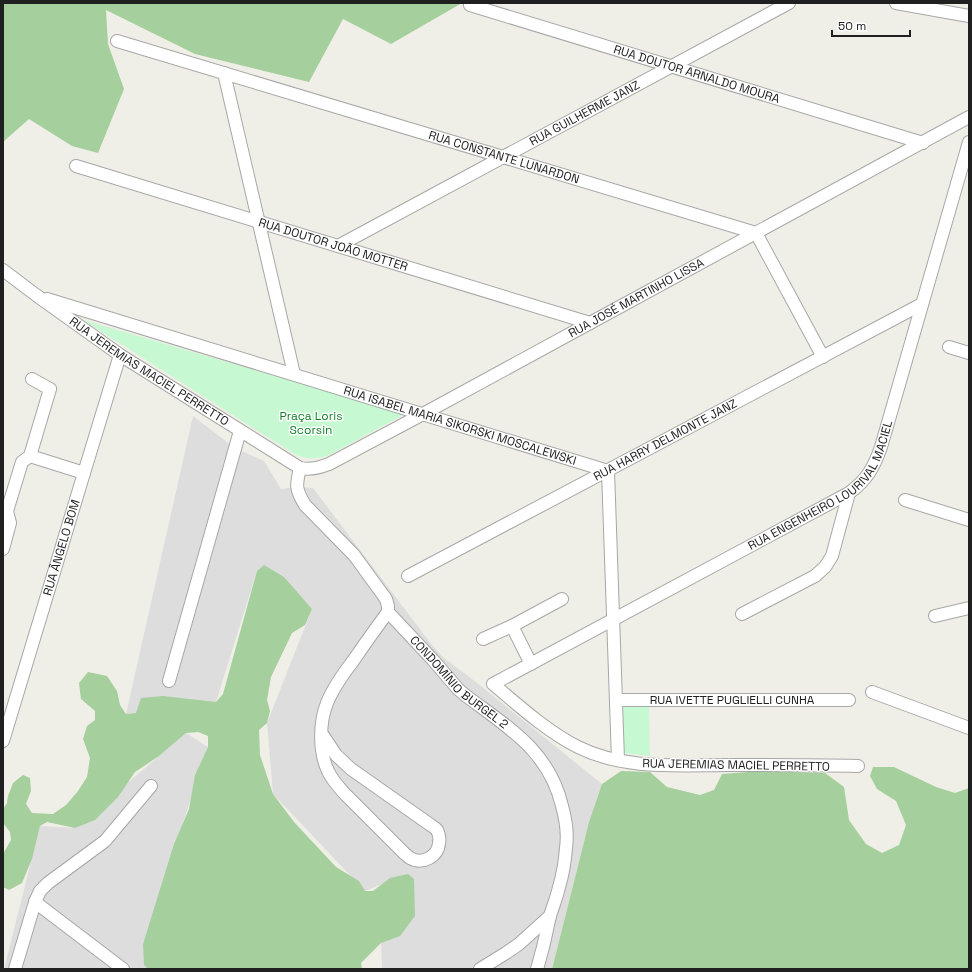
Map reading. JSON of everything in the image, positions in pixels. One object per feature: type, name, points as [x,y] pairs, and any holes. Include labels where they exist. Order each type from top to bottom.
[{"type":"street","name":"RUA GUILHERME JANZ","points":[[338,246],[789,3]]},
{"type":"street","points":[[896,3],[969,16]]},
{"type":"street","name":"RUA DOUTOR ARNALDO MOURA","points":[[470,5],[923,143]]},
{"type":"street","name":"RUA CONSTANTE LUNARDON","points":[[117,41],[756,233]]},
{"type":"street","points":[[224,73],[294,374]]},
{"type":"street","name":"RUA JOSÉ MARTINHO LISSA","points":[[300,468],[314,469],[322,467],[424,414],[969,117]]},
{"type":"street","name":"RUA ENGENHEIRO LOURIVAL MACIEL","points":[[493,684],[849,493],[863,481],[876,462],[881,447],[969,142]]},
{"type":"street","name":"RUA DOUTOR JOÃO MOTTER","points":[[76,166],[590,323]]},
{"type":"street","points":[[756,233],[823,357]]},
{"type":"street","name":"RUA JEREMIAS MACIEL PERRETTO","points":[[3,270],[120,355],[300,468]]},
{"type":"street","name":"RUA ISABEL MARIA SIKORSKI MOSCALEWSKI","points":[[36,295],[608,471]]},
{"type":"street","name":"RUA HARRY DELMONTE JANZ","points":[[408,576],[922,304]]},
{"type":"street","points":[[949,347],[969,353]]},
{"type":"street","name":"RUA ÂNGELO BOM","points":[[3,740],[120,355]]},
{"type":"street","points":[[3,549],[10,523],[7,511],[22,462],[30,456],[50,389],[32,379]]},
{"type":"street","points":[[169,681],[240,431]]},
{"type":"street","points":[[30,456],[84,473]]},
{"type":"street","name":"CONDOMÍNIO BURGEL 2","points":[[300,468],[296,487],[299,496],[305,505],[361,564],[386,599],[388,612],[464,695],[528,744],[548,770],[555,783],[565,815],[566,847],[559,887],[537,969]]},
{"type":"street","points":[[608,471],[618,760]]},
{"type":"street","points":[[742,614],[815,576],[826,567],[832,556],[849,493]]},
{"type":"street","points":[[905,500],[969,520]]},
{"type":"street","points":[[484,639],[512,626],[562,599]]},
{"type":"street","points":[[935,616],[969,608]]},
{"type":"street","points":[[322,734],[336,755],[351,769],[437,831],[440,839],[439,847],[435,854],[427,860],[419,861],[411,859],[344,793],[329,772],[322,750],[322,734],[322,724],[327,703],[334,689],[388,612]]},
{"type":"street","points":[[512,626],[531,664]]},
{"type":"street","name":"RUA JEREMIAS MACIEL PERRETTO","points":[[493,684],[561,737],[579,747],[599,755],[618,760],[659,765],[858,766]]},
{"type":"street","points":[[872,692],[969,728]]},
{"type":"street","name":"RUA IVETTE PUGLIELLI CUNHA","points":[[616,700],[849,700]]},
{"type":"street","points":[[15,969],[35,902],[40,891],[48,883],[104,841],[151,786]]},
{"type":"street","points":[[35,902],[123,969]]},
{"type":"street","points":[[480,969],[519,944],[550,916]]},
{"type":"shaded area","points":[[193,416],[235,448],[264,461],[281,489],[296,487],[313,488],[432,645],[444,658],[602,784],[589,822],[552,969],[382,969],[381,943],[407,874],[365,891],[273,794],[267,723],[312,609],[257,571],[216,702],[126,714]]},
{"type":"shaded area","points":[[186,733],[208,747],[143,944],[189,969],[4,969],[40,826],[75,828]]},
{"type":"green space","points":[[3,3],[462,3],[391,44],[343,19],[309,82],[195,54],[106,10],[108,44],[124,89],[98,153],[72,146],[29,119],[3,142]]},
{"type":"green space","name":"Praça Loris Scorsin","points":[[83,320],[405,414],[325,457],[308,458],[296,455]]},
{"type":"green space","points":[[264,565],[284,577],[312,609],[305,625],[292,633],[271,677],[267,700],[270,711],[267,723],[259,730],[260,755],[273,794],[294,822],[336,867],[359,881],[365,891],[373,891],[390,878],[408,874],[414,879],[415,916],[400,936],[381,943],[361,963],[362,969],[148,969],[144,965],[143,944],[174,844],[189,809],[195,775],[208,747],[208,736],[198,732],[186,733],[159,756],[135,772],[118,797],[95,820],[75,828],[47,822],[40,826],[32,859],[22,883],[9,890],[3,887],[3,854],[11,840],[10,832],[3,823],[3,809],[7,803],[13,783],[23,775],[30,778],[31,791],[26,804],[32,813],[53,814],[66,805],[87,777],[90,758],[83,739],[87,726],[95,720],[95,711],[81,699],[79,683],[88,672],[107,676],[117,691],[120,705],[126,714],[136,713],[141,698],[163,696],[216,702],[223,694],[257,571]]},
{"type":"green space","points":[[649,705],[650,756],[623,753],[623,706]]},
{"type":"green space","points":[[873,767],[894,767],[936,787],[955,793],[969,788],[969,969],[552,969],[589,822],[602,784],[621,771],[650,772],[667,787],[700,795],[714,790],[722,774],[761,771],[825,773],[844,787],[849,820],[866,844],[882,853],[899,845],[906,825],[896,801],[877,789],[870,776]]}]
